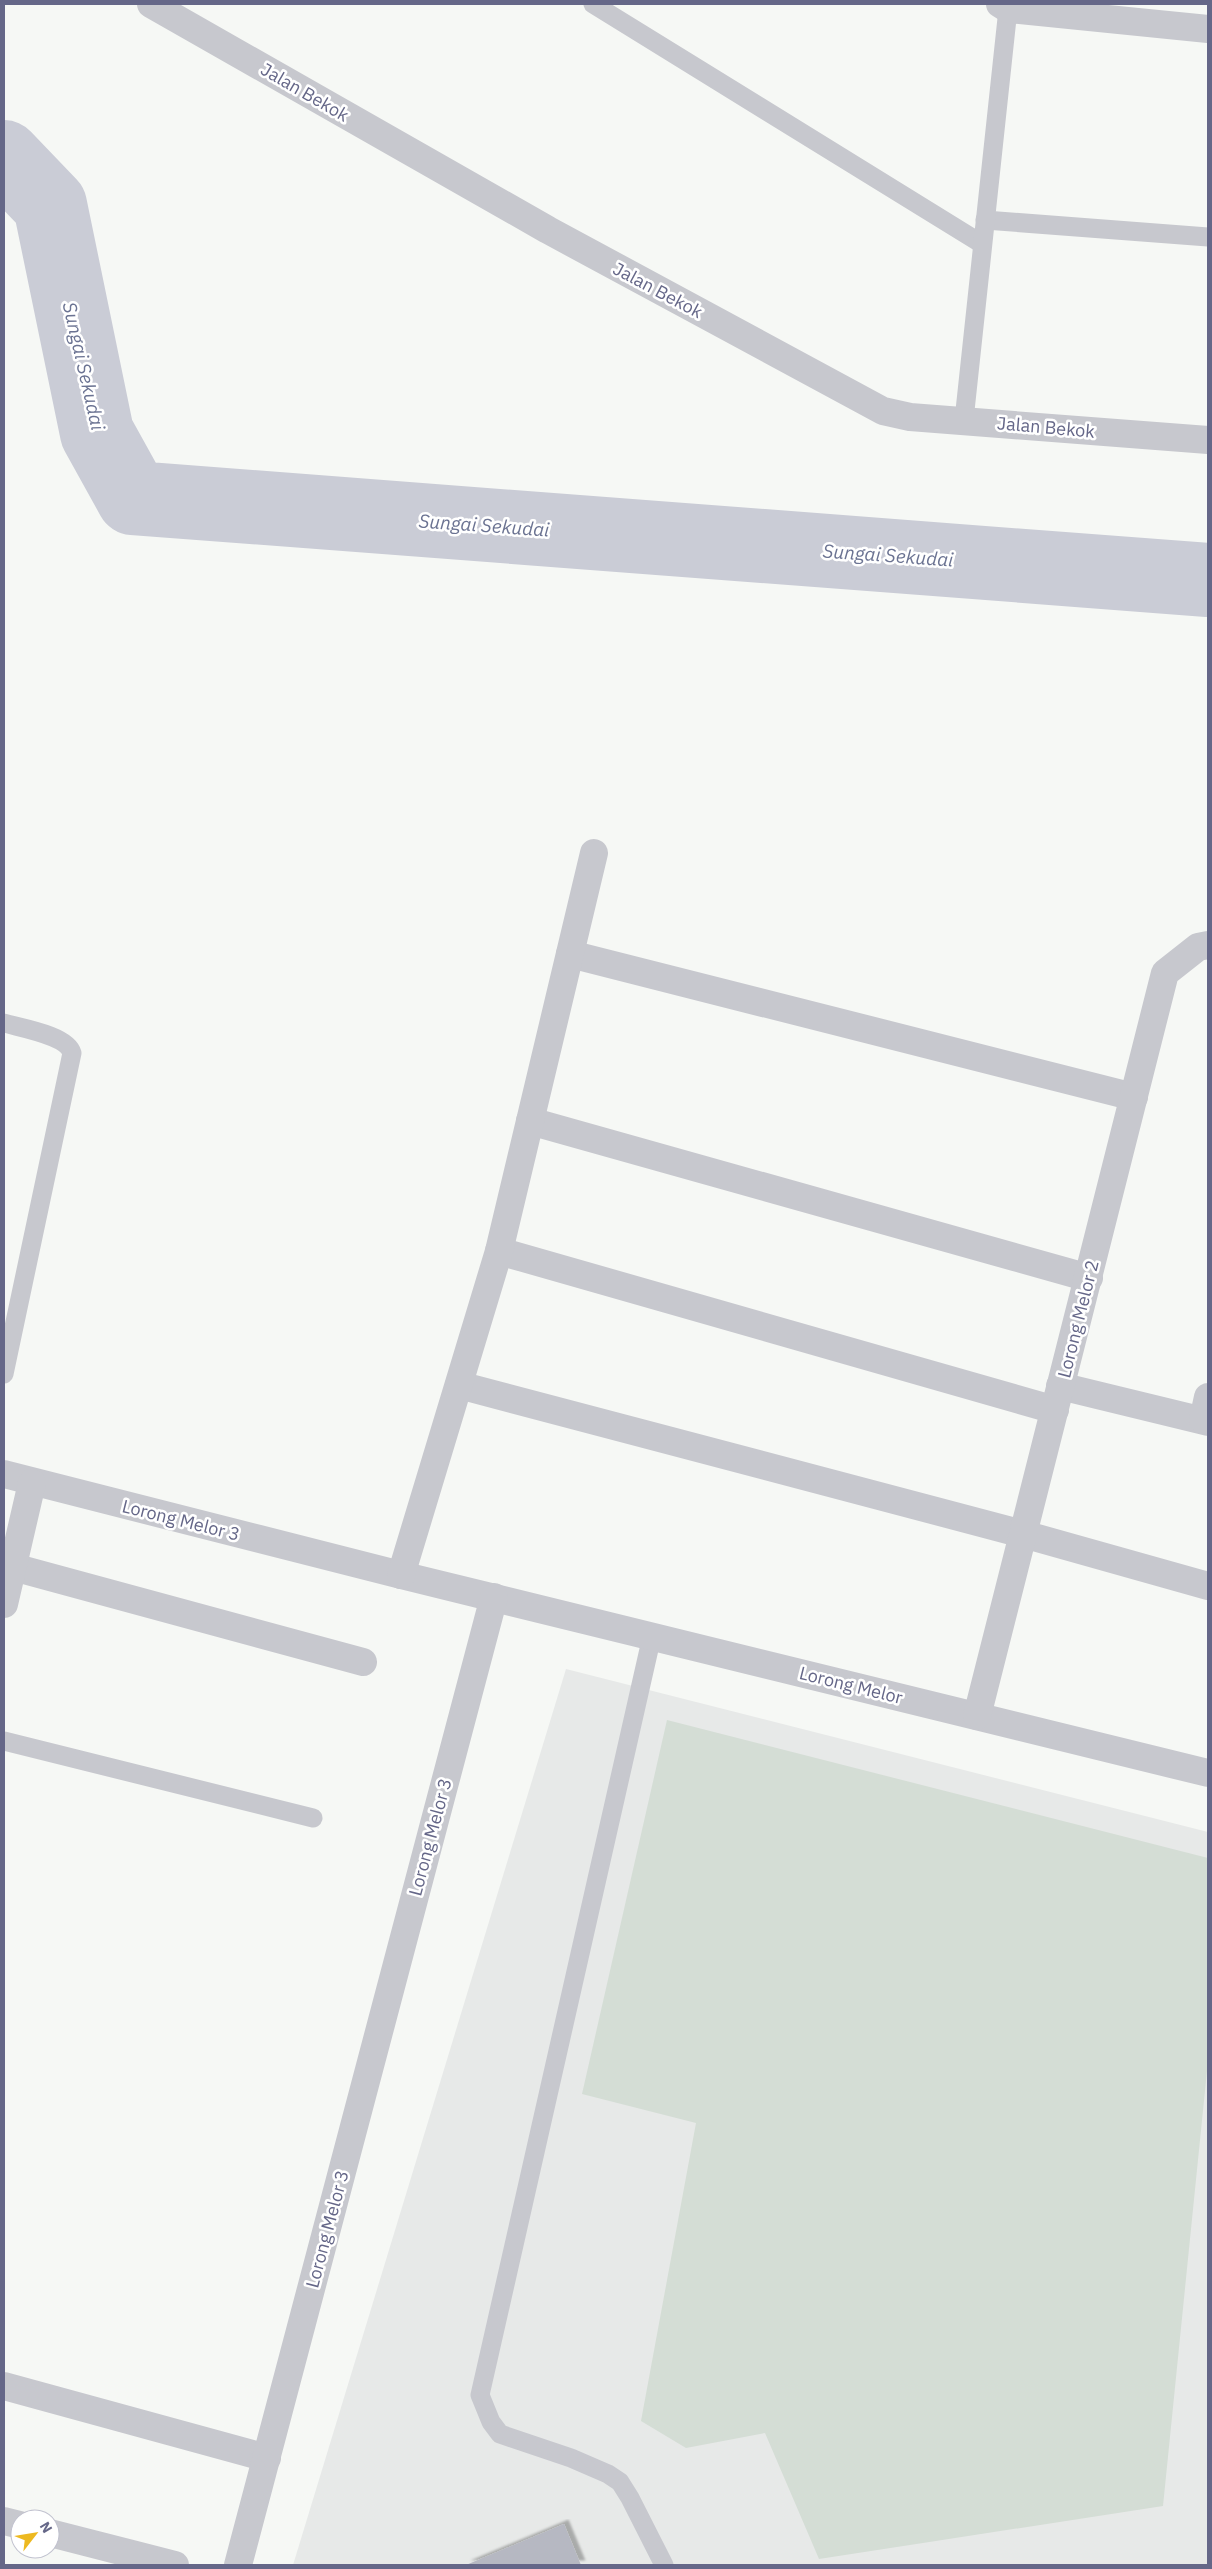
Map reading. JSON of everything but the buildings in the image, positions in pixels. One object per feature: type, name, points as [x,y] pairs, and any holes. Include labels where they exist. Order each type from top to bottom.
[{"type":"street","name":"Jalan Bekok","points":[[151,4],[548,230],[883,411],[910,417],[1208,440]]},
{"type":"street","points":[[1004,6],[1058,9],[1208,29]]},
{"type":"street","points":[[402,1575],[499,1251],[594,853]]},
{"type":"street","name":"Lorong Melor 2","points":[[977,1716],[1166,973],[1198,946],[1208,945]]},
{"type":"street","points":[[570,954],[1134,1097]]},
{"type":"street","points":[[530,1121],[1088,1278]]},
{"type":"street","points":[[499,1251],[1058,1398],[1206,1413]]},
{"type":"street","points":[[459,1385],[1023,1534],[1208,1586]]},
{"type":"street","name":"Lorong Melor 3","points":[[4,1474],[494,1597],[238,2565]]},
{"type":"street","points":[[4,1604],[32,1482]]},
{"type":"street","points":[[12,1567],[363,1662]]},
{"type":"street","name":"Lorong Melor","points":[[494,1597],[1208,1773]]},
{"type":"street","points":[[4,2386],[267,2458]]},
{"type":"street","points":[[60,2536],[175,2565]]},
{"type":"lane","points":[[593,4],[982,244]]},
{"type":"lane","points":[[964,420],[985,220],[1004,6]]},
{"type":"lane","points":[[985,220],[1208,238]]},
{"type":"lane","points":[[4,1023],[55,1038],[66,1044],[72,1053],[4,1374]]},
{"type":"lane","points":[[652,1636],[483,2374],[480,2395],[491,2422],[500,2434],[571,2458],[608,2474],[620,2482],[664,2565]]},
{"type":"lane","points":[[4,1741],[313,1818]]},
{"type":"shaded area","points":[[566,1669],[1208,1832],[1208,2565],[293,2565]]},
{"type":"shaded area","points":[[667,1720],[1208,1858],[1208,2061],[1163,2506],[819,2559],[765,2433],[686,2448],[641,2421],[696,2123],[582,2094]]},
{"type":"waterway","name":"Sungai Sekudai","points":[[4,157],[50,205],[97,433],[133,498],[1208,580]]}]
